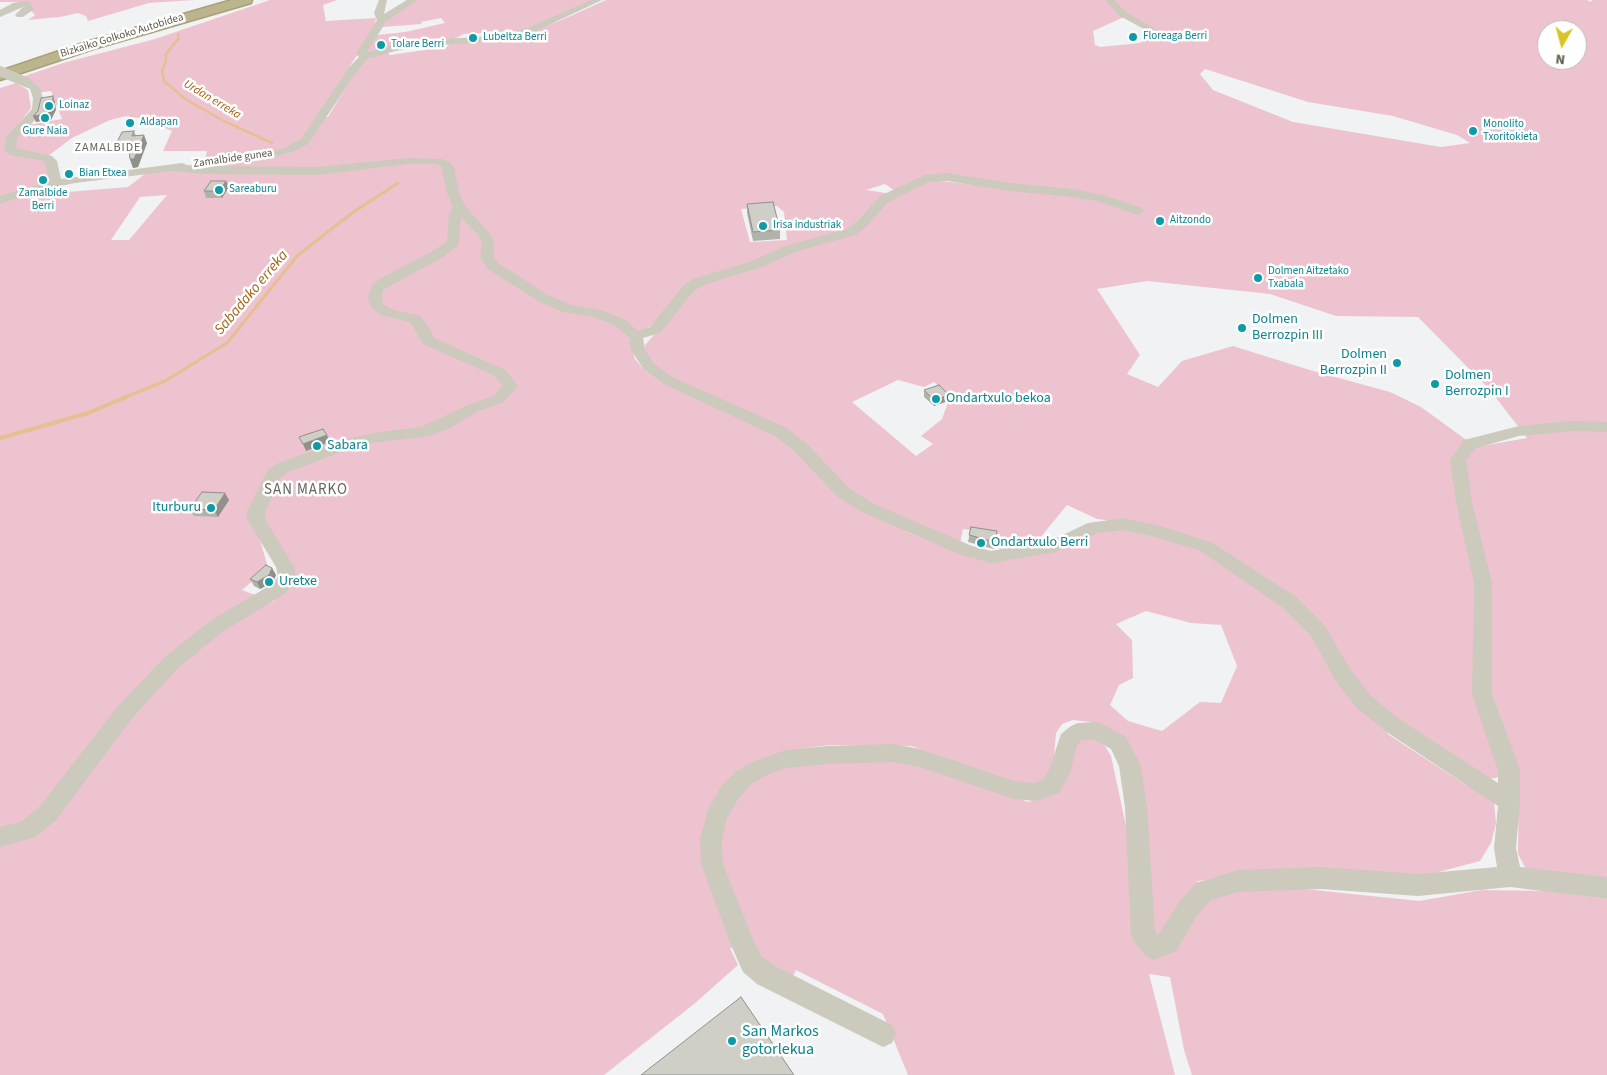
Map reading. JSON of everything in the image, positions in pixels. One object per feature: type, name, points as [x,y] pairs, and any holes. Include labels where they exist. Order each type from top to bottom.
[{"type":"highway","name":"Bizkaiko Golkoko Autobidea","points":[[0,70],[104,35],[228,0]]},
{"type":"highway","name":"Bizkaiko Golkoko Autobidea","points":[[0,76],[88,46],[246,0]]},
{"type":"street","name":"Zamalbide gunea","points":[[382,20],[379,13],[383,0]]},
{"type":"street","name":"Zamalbide gunea","points":[[365,58],[361,54],[382,20],[413,0]]},
{"type":"street","name":"Zamalbide gunea","points":[[0,200],[56,183],[95,176],[262,157],[285,151],[305,158],[310,136],[353,69],[365,58],[388,49],[410,44],[491,40],[511,36],[533,29],[598,0]]},
{"type":"street","points":[[1109,0],[1123,14],[1157,33],[1149,40]]},
{"type":"street","points":[[0,14],[16,5],[26,4],[29,9],[20,15]]},
{"type":"street","points":[[0,70],[28,82],[35,88],[38,98],[35,114],[12,136],[9,143],[10,149],[14,153],[48,158],[51,161],[56,183]]},
{"type":"street","points":[[170,167],[206,170],[305,158],[333,170],[408,161],[438,161],[448,167],[453,193],[459,207],[485,235],[488,243],[488,257],[493,266],[543,298],[568,309],[596,313],[619,322],[636,336],[638,350],[649,366],[669,381],[781,432],[800,447],[844,493],[868,508],[967,551],[991,557],[1056,546],[1094,527],[1123,524],[1156,531],[1205,546],[1289,602],[1318,631],[1343,675],[1363,702],[1392,725],[1509,802]]},
{"type":"street","points":[[636,336],[655,330],[688,289],[698,282],[757,264],[790,250],[851,232],[863,223],[884,200],[925,179],[947,177],[1010,187],[1072,193],[1098,198],[1138,211]]},
{"type":"street","points":[[0,837],[27,830],[48,813],[126,711],[172,662],[217,626],[280,588],[287,576],[285,568],[256,520],[256,512],[274,474],[282,468],[354,443],[373,438],[424,432],[444,424],[473,408],[499,399],[510,386],[500,373],[428,341],[415,319],[386,312],[377,306],[375,297],[378,288],[388,280],[438,254],[453,242],[455,215],[459,207]]},
{"type":"street","points":[[1510,876],[1505,848],[1509,802],[1509,770],[1482,694],[1483,584],[1464,502],[1458,460],[1470,444],[1519,432],[1571,426],[1607,427]]},
{"type":"street","points":[[883,1034],[766,975],[752,964],[743,945],[716,878],[712,864],[711,840],[716,816],[729,794],[743,778],[762,767],[786,759],[828,755],[893,753],[920,758],[1014,790],[1035,792],[1051,786],[1059,773],[1068,740],[1078,732],[1097,731],[1119,743],[1130,766],[1136,807],[1143,935],[1154,948],[1168,943],[1188,909],[1204,892],[1238,881],[1321,878],[1418,885],[1510,876],[1607,888]]},
{"type":"shaded area","points":[[0,0],[194,0],[149,3],[88,21],[86,16],[78,13],[28,20],[35,15],[23,2],[0,2]]},
{"type":"shaded area","points":[[270,0],[337,0],[323,5],[326,21],[376,18],[374,27],[315,119],[328,117],[361,63],[370,58],[387,52],[390,55],[447,47],[450,43],[511,38],[559,21],[606,0],[1587,0],[1591,2],[1592,0],[1607,0],[1607,882],[1527,871],[1518,854],[1519,774],[1482,780],[1494,801],[1496,824],[1491,843],[1480,861],[1412,879],[1323,870],[1246,871],[1195,882],[1295,888],[1419,901],[1482,890],[1548,891],[1607,899],[1607,1075],[1192,1075],[1184,1050],[1170,977],[1149,974],[1175,1075],[908,1075],[883,1014],[796,970],[791,980],[770,969],[757,958],[751,944],[730,948],[738,965],[694,1004],[604,1075],[0,1075],[0,202],[50,186],[55,193],[128,187],[149,171],[257,159],[288,153],[285,148],[257,155],[205,160],[207,151],[163,151],[172,131],[145,119],[126,116],[110,120],[72,138],[44,159],[48,165],[50,181],[0,197],[0,88],[16,83],[28,90],[31,108],[16,127],[62,119],[51,91],[36,93],[30,80],[22,77],[63,63],[155,39]],"holes":[[[1124,17],[1154,33],[1140,43],[1100,47],[1095,45],[1093,31]],[[1205,69],[1308,102],[1393,116],[1457,135],[1470,143],[1441,147],[1293,122],[1213,90],[1200,74]],[[940,175],[1075,192],[1074,196],[931,180],[899,195],[866,190],[885,184],[895,191],[926,177]],[[167,195],[129,240],[111,240],[140,197]],[[777,206],[784,212],[787,240],[750,242],[741,209]],[[1147,281],[1270,294],[1336,316],[1418,317],[1490,390],[1527,438],[1476,447],[1421,407],[1390,392],[1233,346],[1182,361],[1158,387],[1127,374],[1140,355],[1097,289]],[[681,294],[688,297],[645,345],[644,353],[651,365],[664,374],[659,380],[645,371],[635,359],[629,339],[655,323]],[[898,380],[924,387],[934,382],[950,397],[942,419],[921,436],[933,444],[916,456],[852,402]],[[426,430],[417,436],[353,446],[307,459],[289,466],[279,474],[259,514],[268,535],[275,540],[279,556],[292,577],[273,602],[242,590],[268,568],[251,508],[274,469],[285,461],[355,439]],[[1067,505],[1097,519],[1145,525],[1199,541],[1214,548],[1291,597],[1331,639],[1352,680],[1386,715],[1460,764],[1466,785],[1389,735],[1338,677],[1314,632],[1286,604],[1240,576],[1210,553],[1193,546],[1125,528],[1087,532],[1057,549],[992,561],[973,558],[905,531],[913,525],[960,544],[963,529],[1000,534],[1000,550],[1035,544]],[[1146,611],[1191,623],[1221,625],[1237,666],[1221,703],[1200,702],[1162,731],[1128,721],[1110,705],[1119,685],[1133,678],[1132,640],[1116,624]],[[1073,720],[1090,722],[1104,727],[1115,734],[1126,746],[1136,766],[1143,807],[1148,862],[1132,854],[1111,756],[1103,743],[1091,737],[1077,739],[1071,751],[1061,785],[1036,800],[1028,802],[917,763],[891,759],[807,764],[798,749],[830,745],[912,746],[1016,785],[1032,786],[1045,782],[1053,767],[1056,733],[1062,724]]]},
{"type":"shaded area","points":[[416,0],[594,0],[527,29],[496,37],[485,39],[482,33],[464,34],[452,40],[364,54],[377,35],[405,32],[445,23],[441,18],[421,22],[422,24],[382,27],[390,18]]},
{"type":"building","points":[[53,96],[53,104],[48,114],[33,116],[38,111],[41,98]]},
{"type":"building","points":[[134,131],[132,136],[144,135],[134,159],[130,159],[128,142],[128,144],[116,144],[122,132]]},
{"type":"building","points":[[211,181],[226,181],[219,191],[204,191]]},
{"type":"building","name":"Irisa industriak","points":[[773,202],[780,230],[753,232],[747,204]]},
{"type":"building","points":[[939,385],[949,395],[934,400],[924,390]]},
{"type":"building","points":[[323,429],[327,435],[303,444],[299,437]]},
{"type":"building","points":[[202,492],[225,493],[214,510],[190,509]]},
{"type":"building","points":[[971,527],[997,531],[995,542],[969,535]]},
{"type":"building","points":[[266,565],[272,568],[269,575],[257,582],[250,579]]},
{"type":"building","name":"San Markos gotorlekua","points":[[741,997],[794,1075],[641,1075]]},
{"type":"waterway","name":"Urdan erreka","points":[[178,34],[179,38],[166,54],[166,61],[162,71],[164,81],[185,99],[224,121],[272,143]]},
{"type":"waterway","name":"Sabadako erreka","points":[[123,398],[165,381],[227,343],[297,256],[352,213],[398,183]]},
{"type":"waterway","name":"Sabadako erreka","points":[[0,438],[88,413],[126,397]]},
{"type":"place","name":"Floreaga Berri","points":[[1133,37]]},
{"type":"place","name":"Lubeltza Berri","points":[[473,38]]},
{"type":"place","name":"Tolare Berri","points":[[381,45]]},
{"type":"place","name":"Loinaz","points":[[49,106]]},
{"type":"place","name":"Gure Naia","points":[[45,118]]},
{"type":"place","name":"Aldapan","points":[[130,123]]},
{"type":"place","name":"Monolito Txoritokieta","points":[[1473,131]]},
{"type":"place","name":"Bian Etxea","points":[[69,174]]},
{"type":"place","name":"Zamalbide Berri","points":[[43,180]]},
{"type":"place","name":"Sareaburu","points":[[219,190]]},
{"type":"place","name":"Aitzondo","points":[[1160,221]]},
{"type":"place","name":"Irisa industriak","points":[[763,226]]},
{"type":"place","name":"Dolmen Aitzetako Txabala","points":[[1258,278]]},
{"type":"place","name":"Dolmen Berrozpin III","points":[[1242,328]]},
{"type":"place","name":"Dolmen Berrozpin II","points":[[1397,363]]},
{"type":"place","name":"Dolmen Berrozpin I","points":[[1435,384]]},
{"type":"place","name":"Ondartxulo bekoa","points":[[936,399]]},
{"type":"place","name":"Sabara","points":[[317,446]]},
{"type":"place","name":"Iturburu","points":[[211,508]]},
{"type":"place","name":"Ondartxulo Berri","points":[[981,543]]},
{"type":"place","name":"Uretxe","points":[[269,582]]},
{"type":"place","name":"San Markos gotorlekua","points":[[732,1041]]},
{"type":"district","name":"ZAMALBIDE","points":[[108,148]]},
{"type":"district","name":"SAN MARKO","points":[[306,491]]}]
